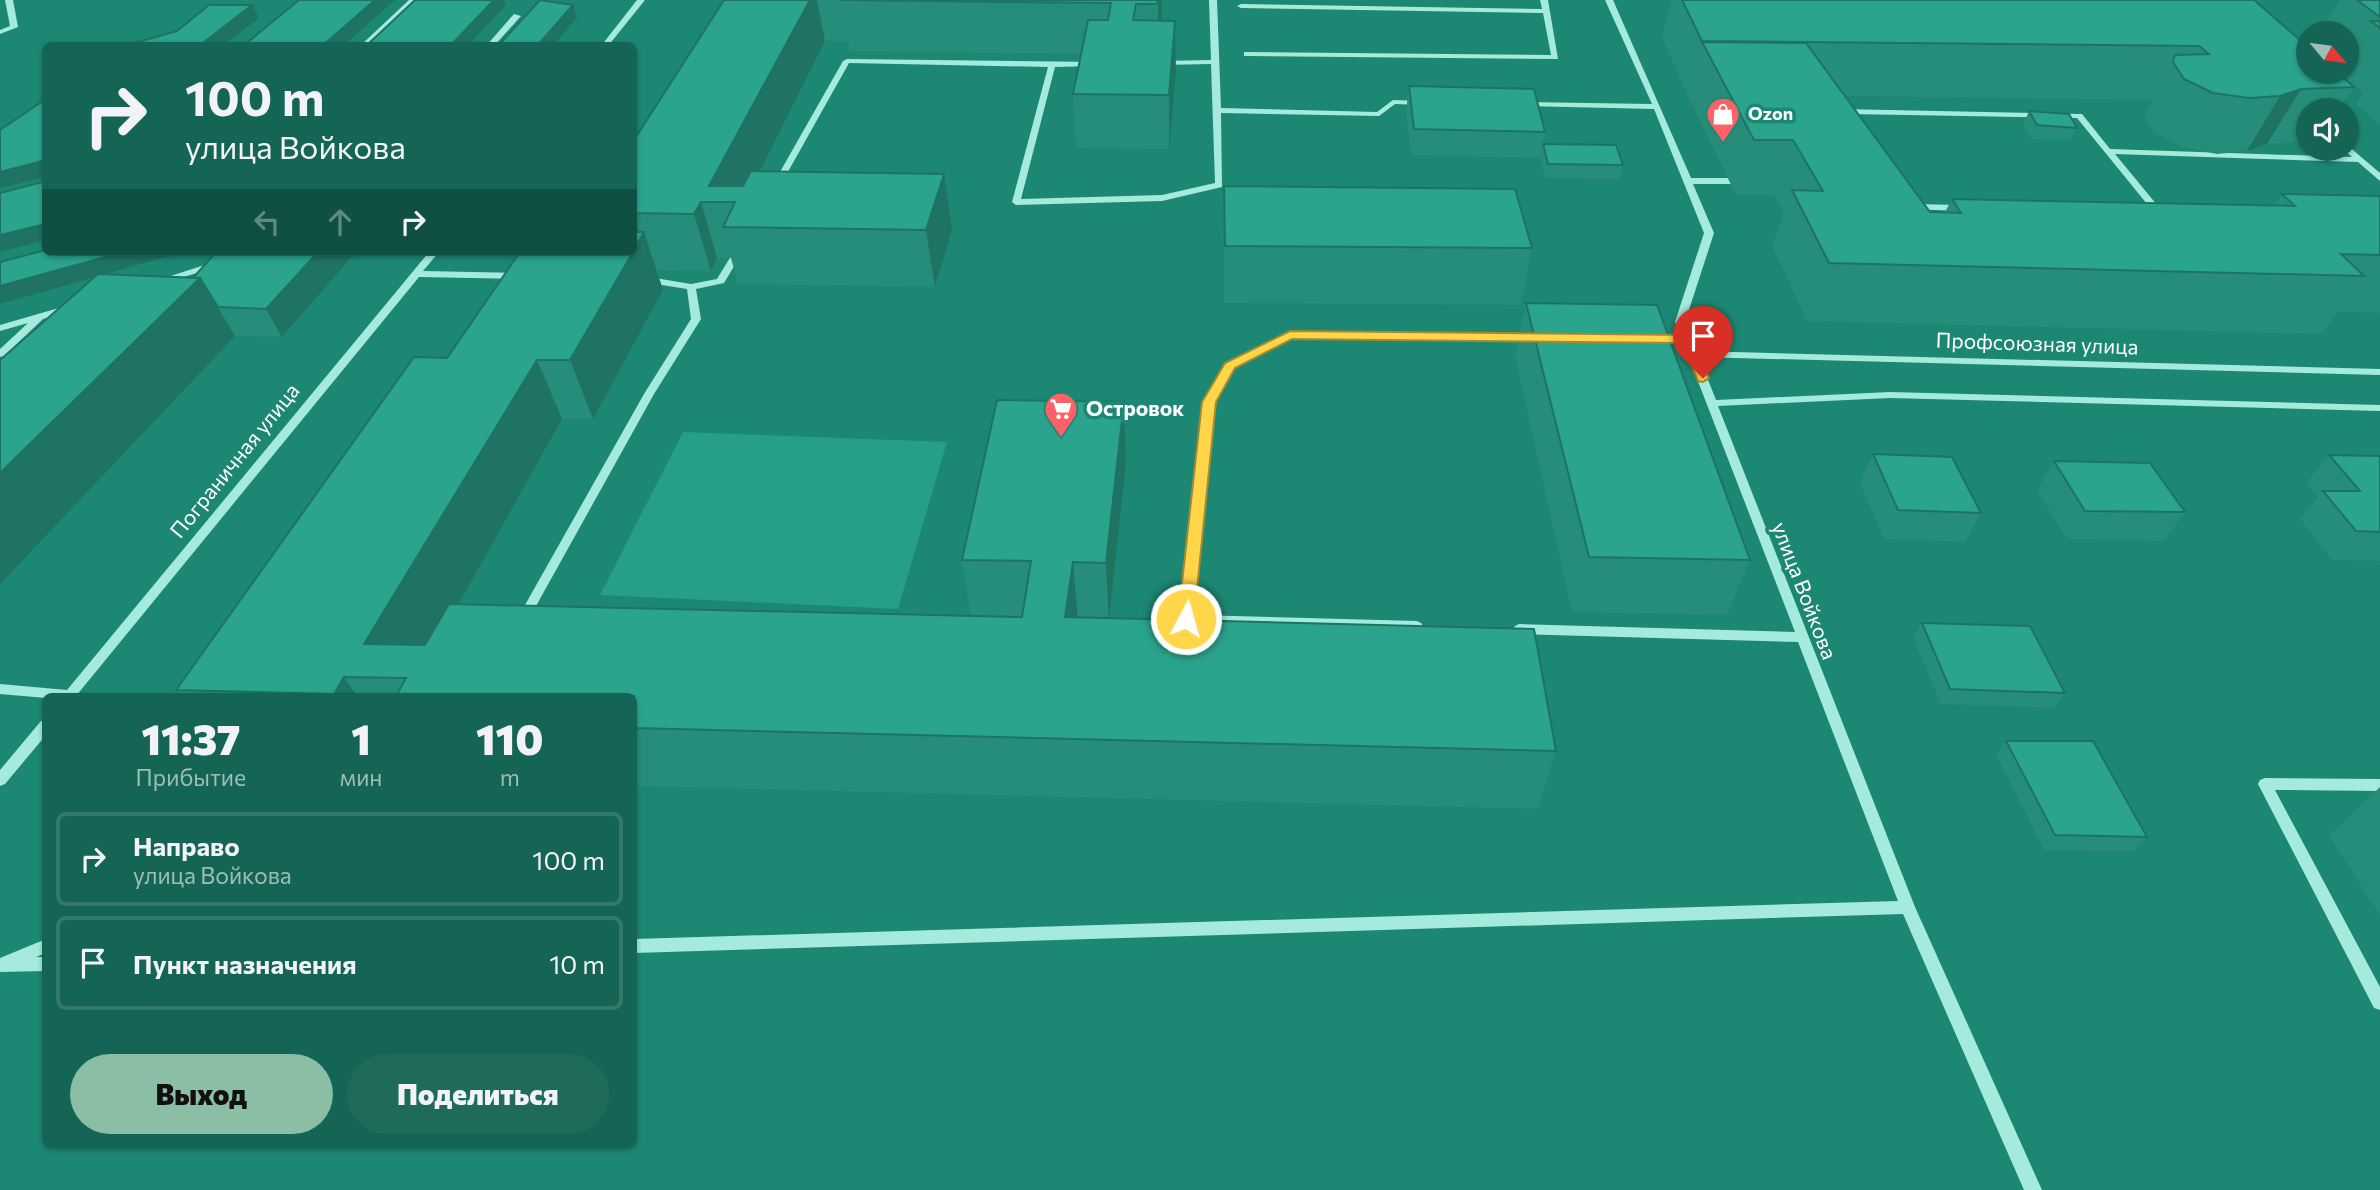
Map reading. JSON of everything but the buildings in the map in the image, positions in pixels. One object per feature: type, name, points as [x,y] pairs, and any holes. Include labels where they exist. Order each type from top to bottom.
[{"type":"street","points":[[0,32],[14,27],[9,0]]},
{"type":"street","points":[[367,42],[413,0]]},
{"type":"street","points":[[607,42],[641,0]]},
{"type":"street","points":[[1052,65],[1016,202],[1162,198],[1219,185],[1213,0]]},
{"type":"street","name":"улица Войкова","points":[[1609,0],[1709,233],[1680,322],[1681,339],[1693,354],[1908,907],[2033,1190]]},
{"type":"street","points":[[1241,6],[1546,11]]},
{"type":"street","points":[[493,42],[517,16]]},
{"type":"street","points":[[771,194],[847,61],[1100,64]]},
{"type":"street","points":[[1149,63],[1215,62]]},
{"type":"street","points":[[1216,110],[1379,114],[1393,102],[1435,103]]},
{"type":"street","points":[[1504,104],[1657,107]]},
{"type":"street","points":[[1851,122],[1843,111],[2079,116],[2159,213]]},
{"type":"street","points":[[2108,151],[2360,160],[2380,178]]},
{"type":"street","points":[[1901,198],[1908,207],[1978,209]]},
{"type":"street","points":[[2145,213],[2173,213]]},
{"type":"street","name":"Пограничная улица","points":[[71,693],[430,256]]},
{"type":"street","points":[[643,279],[691,287],[721,281],[734,258]]},
{"type":"street","points":[[143,286],[232,260]]},
{"type":"street","points":[[416,274],[534,276]]},
{"type":"street","points":[[523,625],[649,394],[696,319],[691,287]]},
{"type":"street","points":[[0,328],[79,305]]},
{"type":"street","points":[[0,354],[41,316]]},
{"type":"street","points":[[1186,619],[1209,402],[1229,366],[1290,335],[1550,338]]},
{"type":"street","name":"Профсоюзная улица","points":[[1693,354],[2380,372]]},
{"type":"street","points":[[1712,403],[1890,395],[2380,408]]},
{"type":"street","points":[[1149,628],[1186,619],[1432,626]]},
{"type":"street","points":[[1500,628],[1801,637]]},
{"type":"street","points":[[0,688],[43,693]]},
{"type":"street","points":[[0,780],[42,730]]},
{"type":"street","points":[[2380,785],[2265,784],[2380,1003]]},
{"type":"street","points":[[637,946],[1908,907]]},
{"type":"street","points":[[1,965],[42,948]]},
{"type":"street","points":[[1,965],[42,964]]},
{"type":"lane","points":[[1247,54],[1555,57],[1544,0]]},
{"type":"lane","points":[[1687,181],[1731,181]]},
{"type":"green space","points":[[683,432],[947,442],[898,609],[600,595]]},
{"type":"place","name":"Ozon","points":[[1723,144]]},
{"type":"place","name":"Островок","points":[[1061,439]]},
{"type":"route","points":[[1186,619],[1209,402],[1229,366],[1290,335],[1688,339],[1703,378]]}]
